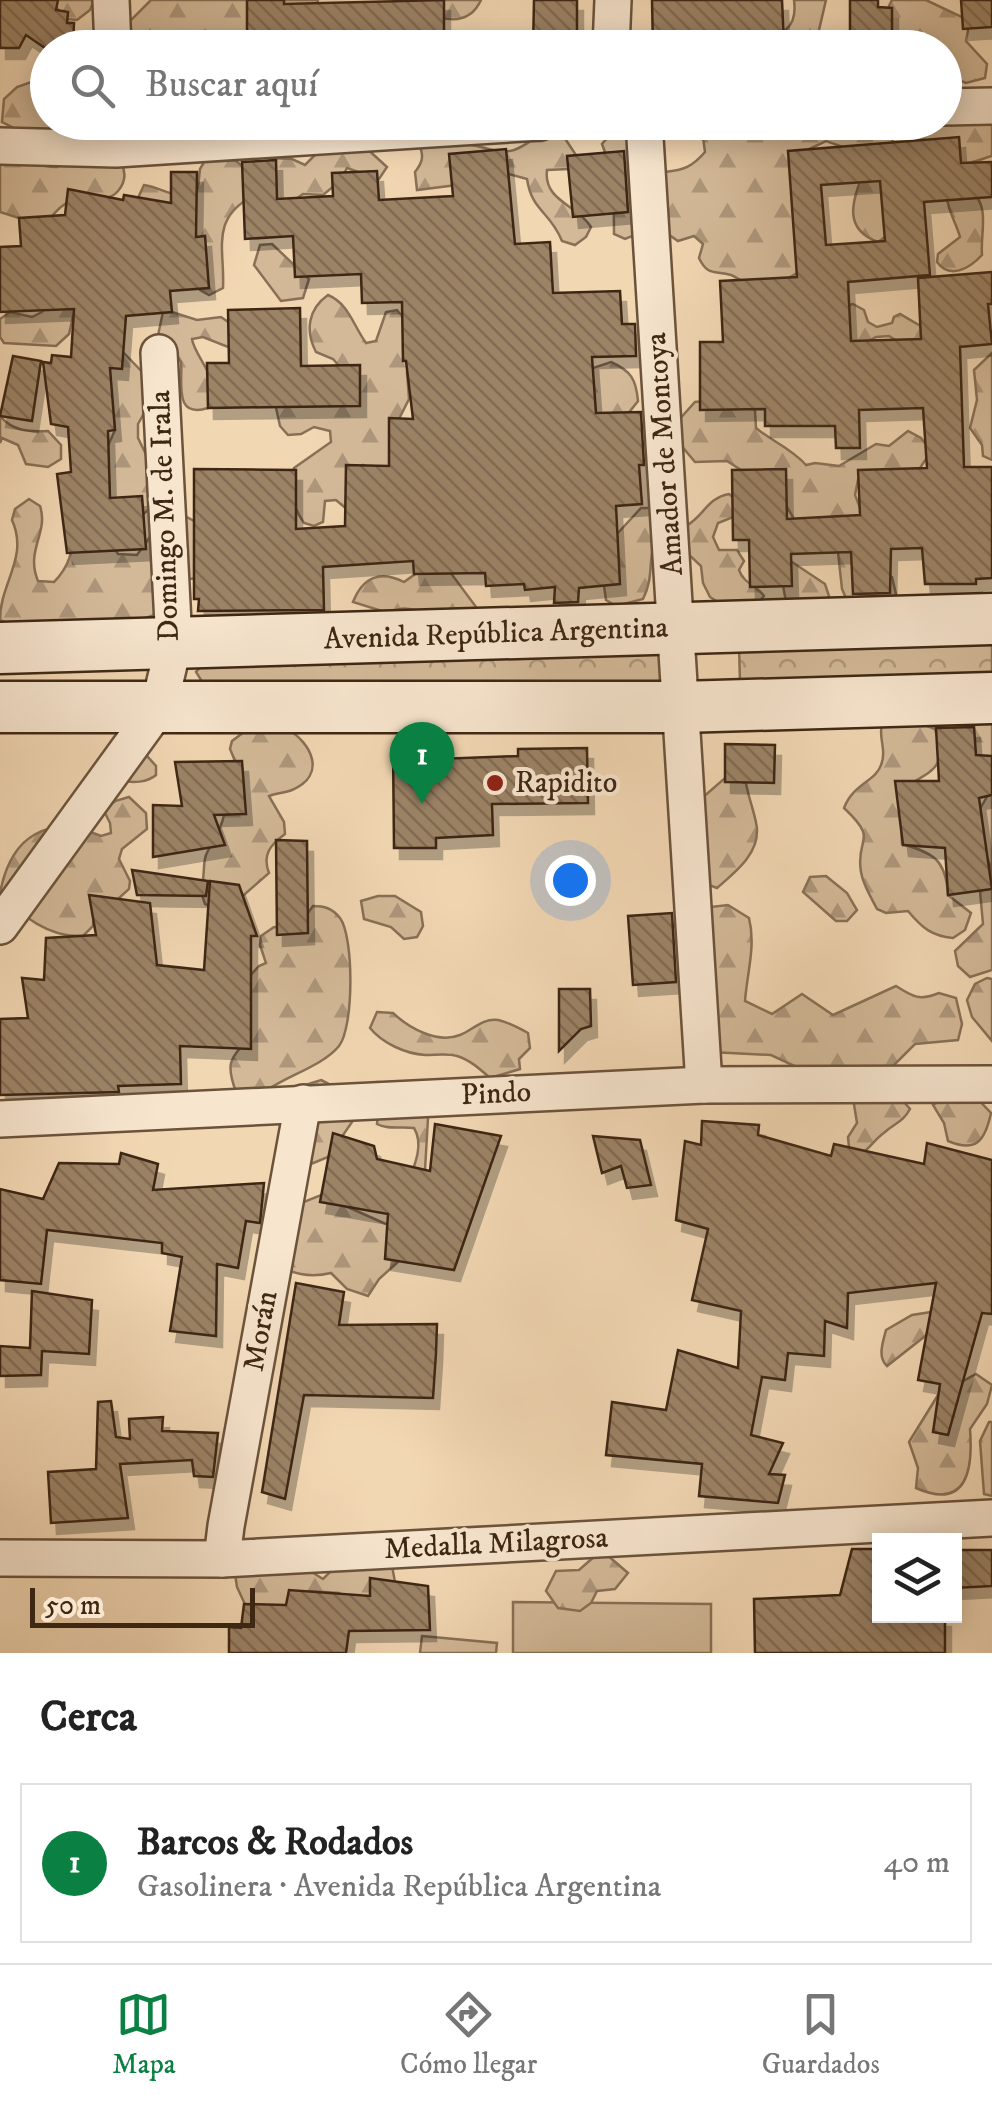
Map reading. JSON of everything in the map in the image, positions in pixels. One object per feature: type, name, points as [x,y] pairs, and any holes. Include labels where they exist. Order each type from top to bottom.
[{"type":"main road","name":"Avenida República Argentina","points":[[0,648],[992,619]]},
{"type":"main road","points":[[0,707],[681,707],[992,698]]},
{"type":"street","points":[[111,0],[112,30]]},
{"type":"street","points":[[612,0],[612,30]]},
{"type":"street","points":[[962,107],[992,106]]},
{"type":"street","points":[[0,146],[70,140]]},
{"type":"street","name":"Amador de Montoya","points":[[645,140],[704,1085]]},
{"type":"street","name":"Domingo M. de Irala","points":[[0,926],[159,707],[174,643],[159,353]]},
{"type":"street","name":"Pindo","points":[[0,1119],[704,1085],[992,1084]]},
{"type":"street","name":"Morán","points":[[222,1559],[303,1103]]},
{"type":"street","name":"Medalla Milagrosa","points":[[0,1558],[222,1559],[992,1518]]},
{"type":"green space","points":[[54,0],[94,0],[90,10],[77,20],[67,19],[53,4]]},
{"type":"green space","points":[[151,0],[318,0],[313,18],[289,30],[126,30]]},
{"type":"green space","points":[[406,0],[481,0],[466,16],[447,19]]},
{"type":"green space","points":[[794,0],[826,0],[819,30],[785,30],[794,14]]},
{"type":"green space","points":[[892,0],[926,0],[966,19],[966,41],[987,64],[985,78],[962,81],[962,30],[886,30]]},
{"type":"green space","points":[[30,82],[30,136],[2,122],[4,99],[17,87]]},
{"type":"green space","points":[[992,95],[992,156],[962,163],[951,161],[919,140],[962,140],[962,112]]},
{"type":"green space","points":[[38,140],[101,142],[124,170],[118,191],[104,198],[69,202],[50,219],[28,221],[0,212],[0,164],[15,160],[57,167],[58,156]]},
{"type":"green space","points":[[448,140],[457,146],[492,150],[518,148],[532,140],[566,140],[576,155],[569,169],[547,170],[550,189],[591,227],[575,245],[562,241],[533,198],[527,179],[509,174],[496,180],[417,190],[415,172],[422,155],[419,144]]},
{"type":"green space","points":[[605,140],[630,141],[635,235],[625,239],[614,234],[611,177],[602,144]]},
{"type":"green space","points":[[703,140],[892,140],[889,234],[878,242],[859,230],[853,214],[863,173],[846,148],[826,141],[807,150],[805,268],[767,286],[709,270],[699,258],[703,244],[694,236],[678,241],[665,232],[665,172],[683,169],[705,152]]},
{"type":"green space","points":[[364,146],[387,167],[379,179],[347,168],[340,181],[323,195],[303,194],[282,209],[251,197],[238,206],[222,237],[223,288],[209,295],[200,290],[138,198],[144,185],[179,195],[191,193],[198,188],[200,169],[207,157],[231,158],[250,174],[262,170],[271,158],[292,159],[305,165],[323,147]]},
{"type":"green space","points":[[970,189],[982,211],[982,255],[966,268],[948,270],[937,262],[938,254],[960,237],[947,197]]},
{"type":"green space","points":[[272,244],[309,279],[303,298],[281,301],[254,265],[260,245]]},
{"type":"green space","points":[[328,295],[346,309],[366,343],[376,341],[386,312],[397,310],[413,330],[418,345],[407,372],[409,399],[399,419],[399,463],[377,471],[363,465],[353,473],[356,517],[336,500],[325,501],[323,522],[314,526],[304,523],[297,510],[292,497],[292,476],[294,468],[331,442],[330,431],[314,427],[288,435],[280,426],[275,403],[348,376],[333,359],[316,352],[310,336],[310,321],[316,307]]},
{"type":"green space","points":[[45,299],[76,303],[69,334],[56,346],[4,343],[0,319],[10,312],[32,317],[42,312]]},
{"type":"green space","points":[[853,304],[864,310],[868,322],[877,327],[892,323],[900,314],[941,338],[897,341],[889,336],[876,337],[852,350],[845,306]]},
{"type":"green space","points":[[163,312],[197,320],[221,317],[231,324],[235,337],[228,347],[203,337],[192,339],[211,380],[208,408],[197,410],[185,404],[181,362],[171,348],[157,340]]},
{"type":"green space","points":[[123,352],[148,378],[152,399],[138,424],[138,438],[155,473],[158,502],[136,520],[111,519],[103,457],[115,430],[114,419],[104,408],[99,361]]},
{"type":"green space","points":[[992,353],[992,460],[983,456],[982,445],[970,428],[977,400],[974,370]]},
{"type":"green space","points":[[611,362],[631,377],[637,393],[638,401],[619,425],[521,405],[585,379],[593,368]]},
{"type":"green space","points":[[746,397],[755,411],[756,428],[806,465],[839,466],[876,444],[889,446],[908,431],[928,447],[920,468],[870,474],[858,480],[855,495],[896,594],[884,605],[849,605],[842,589],[837,543],[798,526],[780,495],[727,461],[695,462],[675,438],[677,422],[695,402]]},
{"type":"green space","points":[[0,416],[21,430],[48,431],[61,445],[61,459],[48,467],[26,464],[18,445],[2,438],[0,443]]},
{"type":"green space","points":[[729,494],[736,500],[736,516],[718,523],[713,537],[719,550],[737,550],[744,561],[739,570],[741,575],[764,596],[757,604],[721,604],[710,597],[701,566],[685,551],[686,526],[716,499]]},
{"type":"green space","points":[[29,499],[40,506],[42,516],[34,560],[38,581],[54,582],[64,570],[75,530],[105,533],[118,554],[137,555],[159,524],[181,514],[212,538],[207,577],[180,580],[160,613],[140,620],[119,619],[87,629],[48,621],[14,626],[0,620],[16,558],[12,520],[15,509]]},
{"type":"green space","points":[[641,508],[651,508],[660,530],[647,590],[643,599],[616,606],[606,600],[604,586],[617,534]]},
{"type":"green space","points":[[792,562],[825,584],[829,596],[821,605],[786,601],[783,575]]},
{"type":"green space","points":[[428,565],[450,572],[485,619],[406,609],[388,613],[353,602],[373,578],[404,582]]},
{"type":"green space","points":[[992,644],[992,678],[740,682],[739,646]]},
{"type":"green space","points":[[662,652],[667,676],[660,686],[203,683],[196,672],[204,663]]},
{"type":"green space","points":[[885,716],[935,729],[939,759],[932,770],[907,786],[901,804],[902,844],[936,860],[944,874],[948,895],[971,913],[965,930],[953,938],[928,930],[908,911],[886,913],[877,909],[862,877],[864,834],[844,808],[881,765]]},
{"type":"green space","points":[[992,716],[992,779],[974,755],[965,721]]},
{"type":"green space","points":[[248,729],[287,729],[309,750],[312,768],[303,784],[269,796],[284,822],[285,834],[269,851],[269,873],[238,900],[218,910],[205,904],[200,889],[208,850],[224,815],[232,814],[232,741]]},
{"type":"green space","points":[[138,746],[156,766],[156,775],[140,782],[122,780]]},
{"type":"green space","points":[[725,778],[746,783],[757,830],[754,848],[717,888],[701,882],[702,798]]},
{"type":"green space","points":[[992,788],[992,970],[970,977],[958,966],[955,951],[983,924],[980,891],[991,868],[973,821]]},
{"type":"green space","points":[[129,797],[146,813],[147,829],[122,849],[119,859],[130,881],[129,889],[118,899],[94,903],[93,926],[83,936],[59,933],[37,924],[0,893],[13,857],[35,834],[64,827],[101,836],[111,833],[104,811],[115,801]]},
{"type":"green space","points":[[826,876],[847,893],[857,910],[847,921],[836,921],[803,892],[810,877]]},
{"type":"green space","points":[[395,896],[421,912],[423,926],[417,937],[404,939],[391,927],[364,919],[361,901]]},
{"type":"green space","points":[[728,905],[749,918],[751,928],[745,1001],[772,1014],[802,994],[833,1015],[896,986],[917,997],[939,993],[956,998],[962,1024],[958,1040],[915,1044],[889,1070],[879,1071],[864,1066],[805,1071],[771,1055],[711,1052],[710,907]]},
{"type":"green space","points":[[313,906],[334,912],[345,928],[350,982],[344,1036],[323,1060],[260,1095],[236,1092],[230,1067],[251,1036],[247,979],[266,963],[261,936],[274,927],[296,929]]},
{"type":"green space","points":[[992,979],[992,1041],[972,1017],[967,1000],[975,984]]},
{"type":"green space","points":[[377,1012],[393,1013],[415,1029],[442,1037],[460,1035],[482,1023],[498,1020],[528,1033],[530,1048],[519,1059],[520,1069],[490,1078],[457,1056],[418,1054],[388,1043],[370,1028]]},
{"type":"green space","points":[[321,1080],[343,1096],[352,1122],[328,1157],[311,1164],[295,1149],[297,1099],[305,1085]]},
{"type":"green space","points":[[377,1082],[398,1083],[428,1118],[425,1170],[408,1182],[417,1155],[417,1134],[414,1128],[377,1124],[378,1112],[366,1096]]},
{"type":"green space","points":[[888,1084],[910,1109],[859,1156],[849,1147],[848,1137],[857,1123],[852,1092]]},
{"type":"green space","points":[[956,1090],[970,1091],[991,1113],[986,1131],[972,1145],[948,1141],[944,1123],[933,1105]]},
{"type":"green space","points":[[321,1195],[388,1225],[399,1261],[379,1279],[368,1296],[347,1289],[331,1273],[315,1275],[287,1270],[268,1253],[262,1227],[266,1211],[289,1208]]},
{"type":"green space","points":[[931,1312],[929,1333],[887,1366],[881,1354],[886,1330],[912,1315]]},
{"type":"green space","points":[[976,1374],[992,1385],[987,1404],[970,1429],[970,1458],[964,1482],[947,1494],[916,1488],[918,1468],[909,1442],[938,1395]]},
{"type":"green space","points":[[989,1422],[992,1496],[984,1494],[980,1441]]},
{"type":"green space","points":[[606,1554],[628,1573],[615,1589],[597,1591],[591,1603],[580,1611],[558,1608],[546,1591],[556,1571],[579,1570],[595,1556]]},
{"type":"green space","points":[[337,1565],[392,1566],[395,1582],[369,1603],[347,1601],[339,1593],[310,1591],[286,1605],[249,1613],[237,1587],[234,1568],[310,1571],[323,1579]]},
{"type":"green space","points":[[513,1602],[711,1604],[711,1653],[513,1653]]},
{"type":"green space","points":[[422,1636],[497,1643],[496,1653],[420,1653]]},
{"type":"building","points":[[0,0],[58,0],[56,10],[68,12],[67,23],[74,23],[74,30],[30,30],[30,38],[26,35],[19,48],[0,48]]},
{"type":"building","points":[[247,0],[284,0],[284,4],[444,0],[444,30],[247,30]]},
{"type":"building","points":[[534,0],[577,0],[577,30],[533,30]]},
{"type":"building","points":[[652,0],[782,0],[783,30],[653,30]]},
{"type":"building","points":[[850,0],[878,0],[878,7],[892,8],[892,30],[850,30]]},
{"type":"building","points":[[961,0],[992,0],[992,27],[963,29]]},
{"type":"building","points":[[959,140],[961,163],[992,162],[992,197],[924,202],[930,275],[848,282],[851,341],[921,339],[918,278],[992,272],[992,304],[988,304],[992,344],[960,347],[964,467],[992,467],[992,578],[976,579],[976,584],[925,584],[922,548],[891,549],[890,593],[853,594],[851,552],[791,554],[792,586],[750,587],[749,540],[733,540],[732,470],[786,469],[787,519],[860,515],[858,470],[927,468],[923,408],[859,410],[860,448],[836,448],[835,426],[765,426],[765,409],[700,410],[700,342],[723,342],[720,281],[797,277],[788,151]],"holes":[[[880,181],[885,241],[826,245],[821,185]]]},
{"type":"building","points":[[506,149],[515,244],[550,242],[553,293],[620,291],[622,324],[635,324],[636,356],[592,357],[596,413],[641,412],[642,504],[616,506],[620,584],[579,588],[578,602],[554,603],[555,587],[525,590],[524,584],[486,586],[485,573],[414,574],[413,561],[323,567],[324,610],[198,611],[199,599],[194,599],[194,469],[296,470],[296,529],[345,526],[346,465],[389,466],[389,418],[413,419],[403,361],[402,302],[362,303],[361,274],[295,277],[293,236],[245,239],[242,162],[276,160],[277,199],[333,196],[332,173],[377,171],[379,200],[453,196],[449,154]]},
{"type":"building","points":[[624,151],[628,212],[573,217],[567,156]]},
{"type":"building","points":[[171,172],[197,172],[196,237],[205,236],[209,288],[170,291],[172,312],[126,316],[122,369],[110,368],[115,430],[108,431],[110,498],[142,496],[146,549],[67,553],[57,474],[71,472],[68,427],[51,424],[43,362],[51,363],[52,355],[71,357],[74,309],[0,312],[0,247],[21,246],[19,218],[65,215],[68,189],[123,200],[124,195],[171,203]]},
{"type":"building","points":[[300,308],[301,366],[360,365],[360,406],[208,408],[207,363],[229,363],[228,310]]},
{"type":"building","points":[[13,356],[41,361],[32,421],[0,416]]},
{"type":"building","points":[[974,727],[976,755],[992,756],[992,795],[979,798],[992,889],[948,895],[945,848],[903,845],[895,781],[939,781],[936,728]]},
{"type":"building","points":[[725,744],[775,745],[774,783],[725,782]]},
{"type":"building","points":[[393,745],[437,745],[437,759],[518,756],[518,749],[587,748],[588,803],[492,804],[493,835],[436,838],[436,848],[394,848]]},
{"type":"building","points":[[242,761],[246,814],[214,815],[225,845],[153,857],[153,805],[182,806],[175,762]]},
{"type":"building","points":[[276,840],[307,841],[308,933],[277,935]]},
{"type":"building","points":[[132,870],[208,881],[206,896],[137,895]]},
{"type":"building","points":[[210,881],[239,885],[257,936],[251,936],[251,1049],[180,1046],[181,1084],[118,1086],[119,1092],[0,1095],[0,1019],[28,1018],[22,978],[44,980],[46,938],[96,935],[89,895],[150,903],[157,965],[204,970]]},
{"type":"building","points":[[672,913],[676,982],[633,985],[628,916]]},
{"type":"building","points":[[559,989],[590,989],[591,1026],[581,1029],[559,1051]]},
{"type":"building","points":[[702,1121],[759,1125],[758,1135],[831,1156],[834,1144],[924,1164],[927,1143],[992,1160],[992,1314],[982,1313],[948,1435],[933,1432],[940,1384],[918,1380],[936,1283],[848,1293],[847,1328],[825,1321],[824,1356],[788,1353],[785,1380],[762,1377],[751,1435],[783,1443],[769,1474],[785,1475],[778,1503],[699,1496],[702,1464],[606,1455],[612,1402],[666,1410],[678,1350],[738,1368],[741,1311],[692,1300],[708,1229],[676,1220],[685,1141],[701,1145]]},
{"type":"building","points":[[435,1124],[501,1136],[454,1270],[385,1259],[388,1214],[320,1202],[333,1133],[374,1146],[377,1159],[430,1171]]},
{"type":"building","points":[[593,1136],[640,1140],[651,1185],[627,1188],[621,1166],[602,1173]]},
{"type":"building","points":[[121,1153],[158,1164],[153,1190],[264,1183],[260,1223],[246,1221],[238,1268],[217,1264],[216,1336],[170,1331],[182,1257],[162,1253],[162,1243],[47,1230],[41,1284],[0,1280],[0,1189],[43,1199],[59,1163],[119,1164]]},
{"type":"building","points":[[296,1283],[344,1292],[339,1325],[437,1324],[436,1353],[433,1398],[304,1395],[285,1499],[262,1492]]},
{"type":"building","points":[[32,1291],[92,1300],[89,1354],[42,1351],[41,1375],[0,1376],[0,1346],[30,1348]]},
{"type":"building","points":[[111,1401],[116,1437],[130,1439],[129,1419],[163,1417],[162,1431],[218,1433],[213,1477],[194,1476],[192,1460],[120,1464],[128,1518],[51,1523],[48,1472],[96,1469],[98,1402]]},
{"type":"building","points":[[852,1549],[872,1549],[872,1623],[945,1623],[945,1653],[755,1653],[754,1599],[840,1595]]},
{"type":"building","points":[[962,1550],[992,1550],[992,1586],[962,1588]]},
{"type":"building","points":[[370,1578],[428,1586],[430,1630],[349,1631],[346,1653],[229,1653],[229,1627],[241,1628],[244,1604],[286,1605],[289,1590],[370,1596]]},
{"type":"place","name":"Rapidito","points":[[495,783]]},
{"type":"place","name":"Barcos & Rodados","points":[[422,804]]}]
